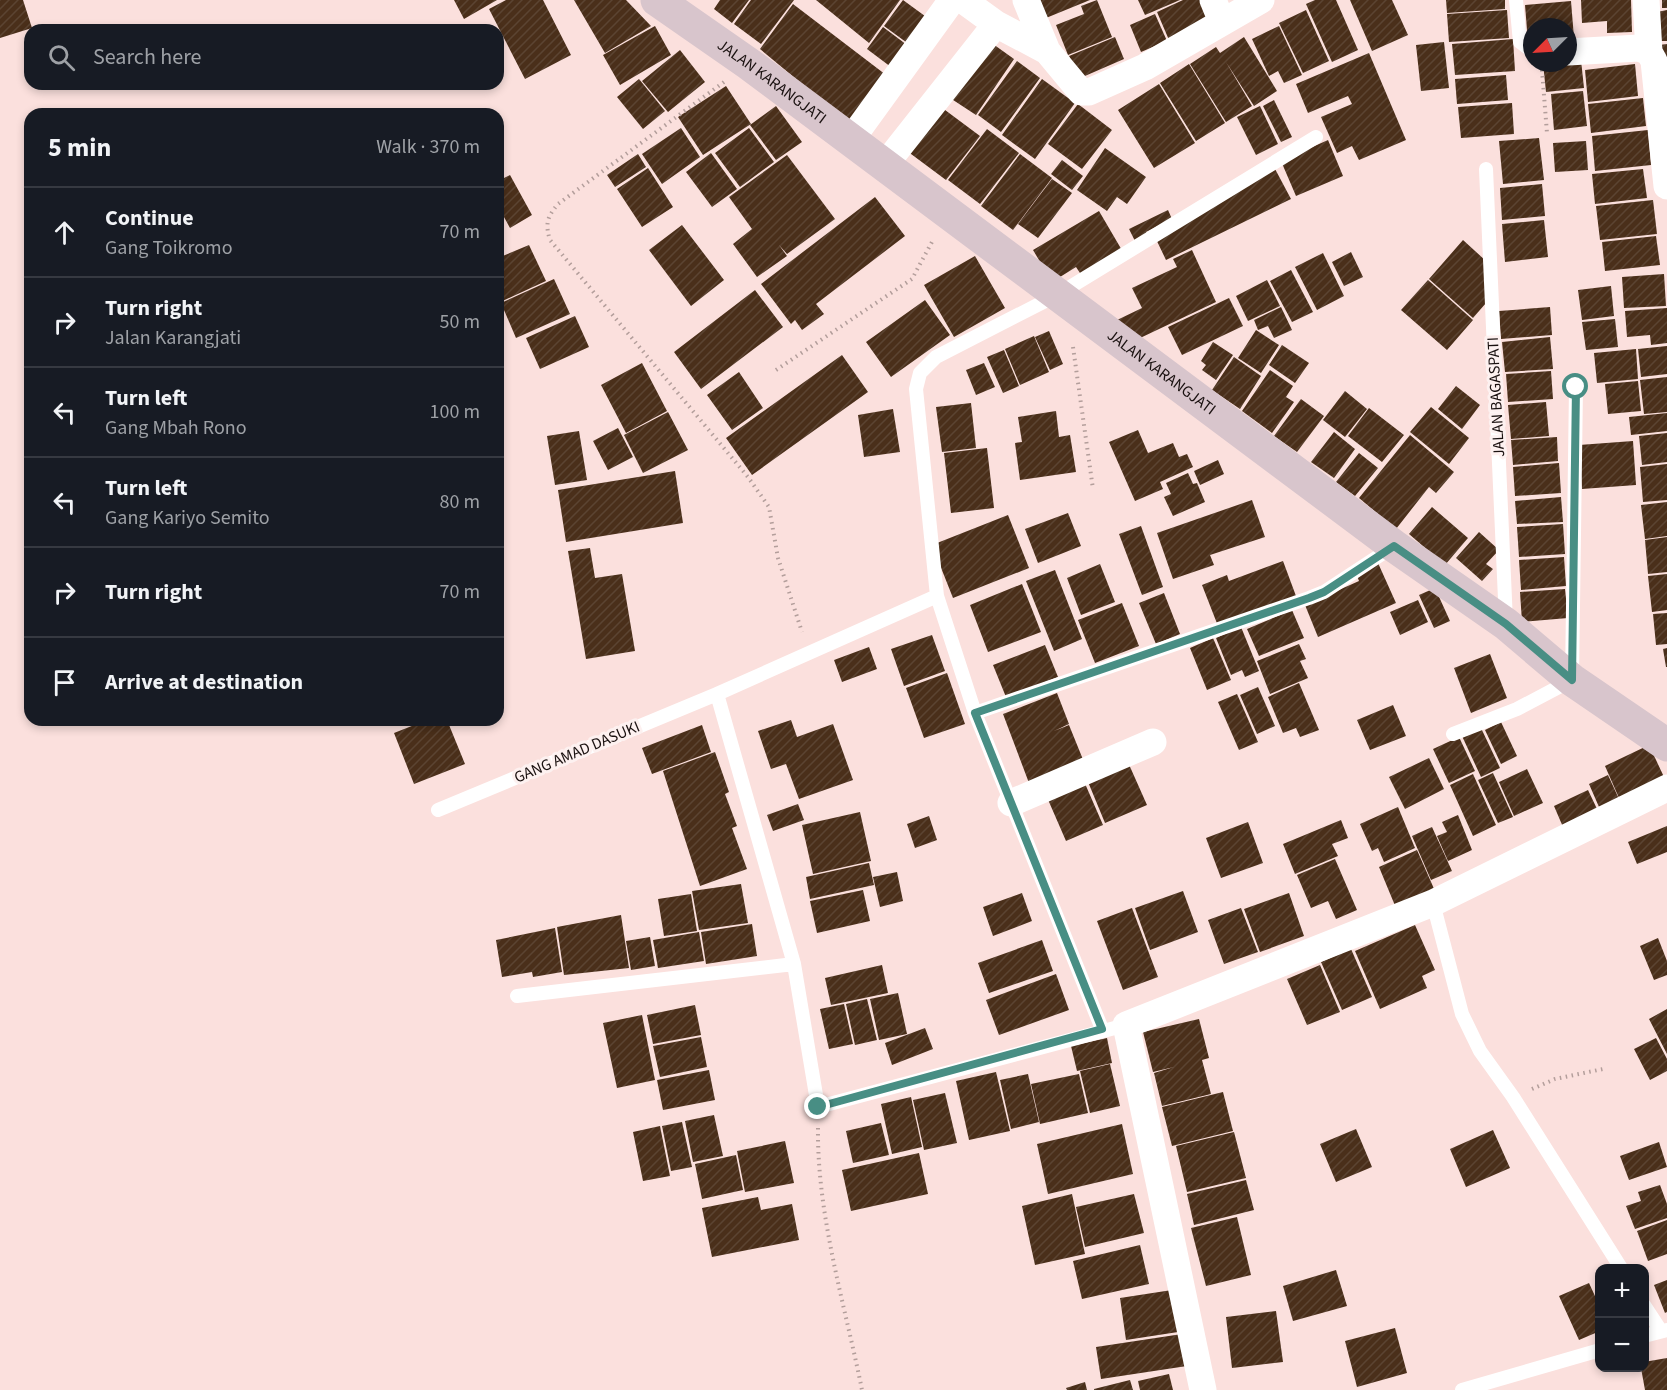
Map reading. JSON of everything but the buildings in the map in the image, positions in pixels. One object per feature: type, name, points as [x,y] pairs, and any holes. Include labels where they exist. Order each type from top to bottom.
[{"type":"street","name":"JALAN KARANGJATI","points":[[657,0],[749,64],[1394,546],[1506,624],[1572,680],[1667,745]]},
{"type":"street","points":[[850,141],[952,0]]},
{"type":"street","points":[[963,0],[996,24],[1047,51]]},
{"type":"street","points":[[1026,0],[1047,51],[1076,88],[1089,92],[1145,67],[1218,11],[1261,0]]},
{"type":"street","points":[[1646,0],[1649,52],[1654,61],[1667,186]]},
{"type":"street","points":[[884,166],[996,24]]},
{"type":"street","points":[[1577,51],[1639,48],[1649,52]]},
{"type":"street","points":[[1011,803],[1153,742]]},
{"type":"street","points":[[1203,1390],[1114,1027],[1433,903],[1667,788]]},
{"type":"lane","points":[[1516,0],[1520,42],[1523,44]]},
{"type":"lane","points":[[717,694],[794,964],[818,1107],[1114,1027],[1011,803],[975,713],[937,596],[916,389],[920,373],[936,357],[1062,299],[1316,137]]},
{"type":"lane","name":"JALAN BAGASPATI","points":[[1485,169],[1506,624]]},
{"type":"lane","points":[[1453,734],[1517,709],[1572,680],[1576,387]]},
{"type":"lane","points":[[975,713],[1309,598],[1324,592],[1394,546]]},
{"type":"lane","name":"GANG AMAD DASUKI","points":[[438,810],[717,694],[937,596]]},
{"type":"lane","points":[[1433,903],[1462,1014],[1480,1051],[1513,1097],[1619,1264]]},
{"type":"lane","points":[[517,996],[794,964]]},
{"type":"lane","points":[[1649,1311],[1664,1330],[1649,1334]]},
{"type":"lane","points":[[1462,1390],[1595,1351]]},
{"type":"path","points":[[749,64],[558,204],[549,215],[546,226],[550,240],[748,477],[769,507],[778,558],[809,653]]},
{"type":"path","points":[[1542,72],[1547,133]]},
{"type":"path","points":[[776,370],[912,279],[947,213]]},
{"type":"path","points":[[1062,299],[1093,489]]},
{"type":"path","points":[[1513,1097],[1555,1079],[1603,1069]]},
{"type":"path","points":[[818,1107],[818,1152],[824,1207],[862,1390]]},
{"type":"route","points":[[818,1107],[1102,1029],[975,713],[1140,659],[1309,598],[1324,592],[1394,546],[1506,624],[1572,680],[1576,387]]}]
